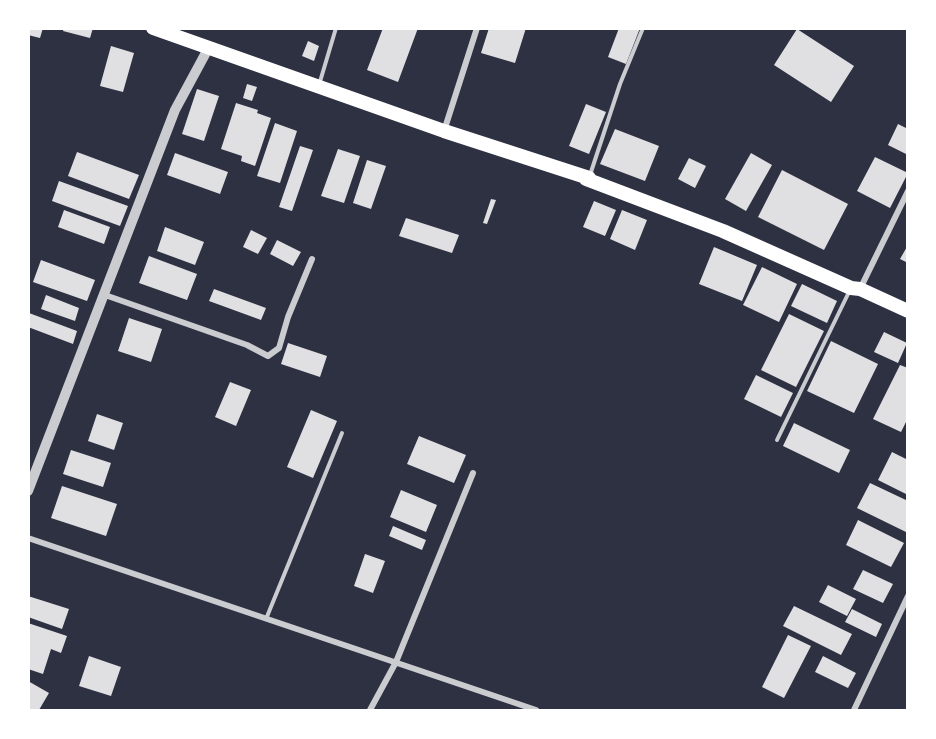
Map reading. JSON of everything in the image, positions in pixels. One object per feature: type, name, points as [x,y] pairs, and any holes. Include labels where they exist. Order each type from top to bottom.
[{"type":"highway","points":[[153,28],[444,131],[589,178],[586,179],[723,231],[908,311]]},
{"type":"street","points":[[444,131],[477,28]]},
{"type":"street","points":[[28,491],[175,110],[209,47]]},
{"type":"street","points":[[855,289],[908,191]]},
{"type":"street","points":[[105,295],[247,345],[268,356],[279,348],[288,317],[312,259]]},
{"type":"street","points":[[370,711],[396,662],[472,473]]},
{"type":"street","points":[[28,538],[536,711]]},
{"type":"street","points":[[854,711],[908,597]]},
{"type":"lane","points":[[319,86],[336,28]]},
{"type":"lane","points":[[589,178],[620,84],[643,28]]},
{"type":"lane","points":[[777,440],[855,289]]},
{"type":"lane","points":[[266,620],[342,433]]},
{"type":"building","points":[[28,28],[43,28],[40,38],[28,35]]},
{"type":"building","points":[[64,28],[93,28],[90,38],[63,31]]},
{"type":"building","points":[[383,28],[418,28],[398,82],[367,70]]},
{"type":"building","points":[[489,28],[526,28],[515,63],[481,53]]},
{"type":"building","points":[[619,28],[640,28],[626,64],[608,57]]},
{"type":"building","points":[[797,29],[854,66],[831,102],[774,65]]},
{"type":"building","points":[[308,41],[319,46],[314,61],[302,56]]},
{"type":"building","points":[[111,46],[134,53],[123,92],[100,86]]},
{"type":"building","points":[[247,84],[257,87],[252,101],[243,98]]},
{"type":"building","points":[[197,89],[219,96],[204,141],[182,134]]},
{"type":"building","points":[[236,103],[258,110],[257,113],[271,118],[255,166],[241,161],[242,156],[221,149]]},
{"type":"building","points":[[586,104],[606,112],[589,154],[569,146]]},
{"type":"building","points":[[275,123],[297,131],[280,183],[257,176]]},
{"type":"building","points":[[898,124],[908,129],[908,155],[888,145]]},
{"type":"building","points":[[615,129],[659,146],[645,181],[600,164]]},
{"type":"building","points":[[300,146],[313,150],[292,211],[279,207]]},
{"type":"building","points":[[338,149],[360,156],[344,203],[321,196]]},
{"type":"building","points":[[77,152],[139,175],[129,199],[68,176]]},
{"type":"building","points":[[175,153],[228,172],[220,194],[167,175]]},
{"type":"building","points":[[751,153],[772,165],[746,211],[725,199]]},
{"type":"building","points":[[875,157],[908,173],[890,208],[857,191]]},
{"type":"building","points":[[689,158],[706,166],[695,188],[678,179]]},
{"type":"building","points":[[367,160],[386,166],[371,209],[353,203]]},
{"type":"building","points":[[782,170],[848,204],[824,250],[758,217]]},
{"type":"building","points":[[59,181],[128,206],[120,226],[52,201]]},
{"type":"building","points":[[491,199],[496,200],[487,224],[483,223]]},
{"type":"building","points":[[594,201],[616,210],[605,236],[583,227]]},
{"type":"building","points":[[64,210],[110,227],[104,244],[58,227]]},
{"type":"building","points":[[622,210],[647,220],[635,250],[610,239]]},
{"type":"building","points":[[406,218],[459,235],[452,253],[399,236]]},
{"type":"building","points":[[165,227],[204,242],[195,265],[157,251]]},
{"type":"building","points":[[251,230],[267,238],[258,254],[243,247]]},
{"type":"building","points":[[277,240],[301,252],[293,266],[270,254]]},
{"type":"building","points":[[908,245],[908,263],[900,259]]},
{"type":"building","points":[[714,247],[757,265],[742,301],[699,284]]},
{"type":"building","points":[[149,256],[197,274],[187,300],[139,283]]},
{"type":"building","points":[[41,260],[95,280],[87,301],[33,282]]},
{"type":"building","points":[[762,267],[797,284],[779,322],[743,305]]},
{"type":"building","points":[[802,284],[837,301],[827,323],[791,306]]},
{"type":"building","points":[[214,289],[266,308],[261,320],[209,301]]},
{"type":"building","points":[[46,295],[79,308],[75,321],[41,309]]},
{"type":"building","points":[[29,313],[77,331],[73,344],[28,327]]},
{"type":"building","points":[[789,314],[824,331],[796,387],[761,370]]},
{"type":"building","points":[[129,318],[162,329],[151,362],[118,351]]},
{"type":"building","points":[[884,332],[907,343],[898,363],[874,352]]},
{"type":"building","points":[[831,341],[878,364],[854,413],[807,391]]},
{"type":"building","points":[[288,343],[327,356],[320,377],[281,364]]},
{"type":"building","points":[[900,365],[908,368],[908,418],[901,432],[873,419]]},
{"type":"building","points":[[756,375],[793,393],[781,417],[744,399]]},
{"type":"building","points":[[230,382],[251,390],[236,426],[215,417]]},
{"type":"building","points":[[311,410],[337,421],[313,478],[287,467]]},
{"type":"building","points":[[97,414],[123,423],[114,450],[88,441]]},
{"type":"building","points":[[794,423],[850,450],[839,473],[783,446]]},
{"type":"building","points":[[419,436],[466,455],[454,483],[407,464]]},
{"type":"building","points":[[71,450],[111,463],[103,487],[63,474]]},
{"type":"building","points":[[892,452],[908,460],[908,495],[878,480]]},
{"type":"building","points":[[870,483],[908,501],[908,533],[857,508]]},
{"type":"building","points":[[62,486],[117,504],[106,536],[51,518]]},
{"type":"building","points":[[401,490],[437,505],[426,532],[390,517]]},
{"type":"building","points":[[858,520],[904,543],[891,567],[846,545]]},
{"type":"building","points":[[393,526],[426,540],[422,550],[389,536]]},
{"type":"building","points":[[365,554],[385,561],[373,593],[354,586]]},
{"type":"building","points":[[863,570],[893,584],[883,603],[853,589]]},
{"type":"building","points":[[828,585],[856,599],[847,616],[819,602]]},
{"type":"building","points":[[28,596],[69,609],[62,629],[28,617]]},
{"type":"building","points":[[794,606],[852,634],[841,655],[783,626]]},
{"type":"building","points":[[852,609],[882,624],[876,637],[845,622]]},
{"type":"building","points":[[28,623],[67,636],[61,653],[51,649],[43,674],[28,669]]},
{"type":"building","points":[[788,635],[811,646],[784,698],[762,687]]},
{"type":"building","points":[[89,656],[121,667],[111,696],[79,686]]},
{"type":"building","points":[[823,656],[856,673],[848,688],[815,672]]},
{"type":"building","points":[[28,681],[49,693],[39,710],[28,710]]}]
